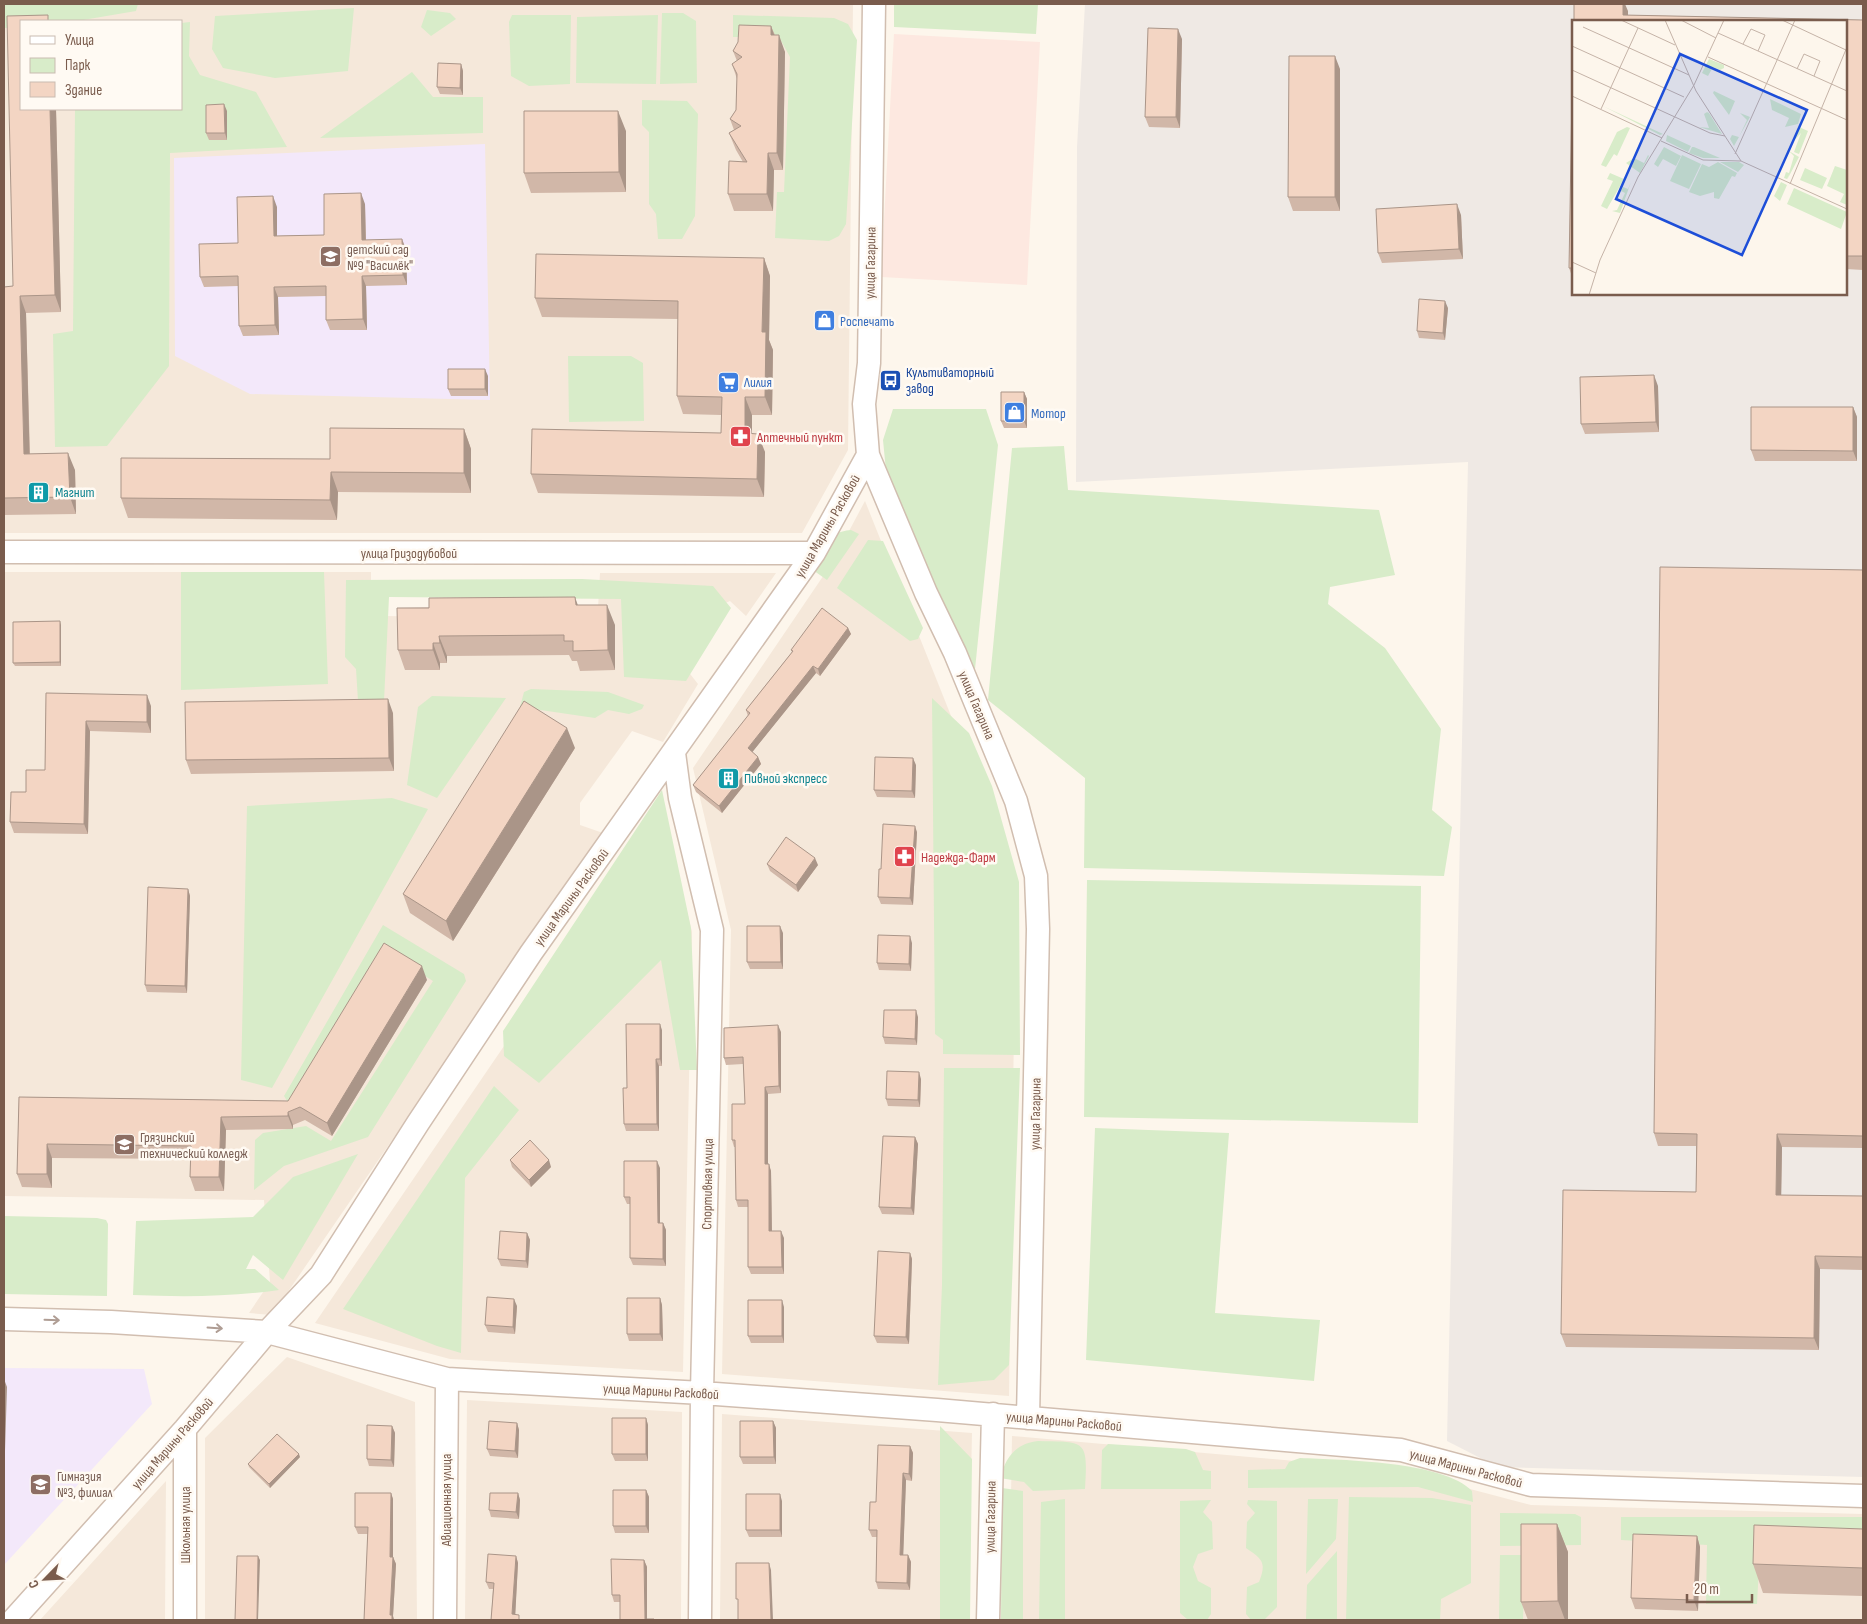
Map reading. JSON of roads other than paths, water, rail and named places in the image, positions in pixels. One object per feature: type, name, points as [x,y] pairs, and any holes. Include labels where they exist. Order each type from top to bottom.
[{"type":"street","name":"улица Гагарина","points":[[874,4],[869,363],[864,404],[868,456],[926,592],[955,653],[1016,801],[1036,876],[1038,939],[1028,1418]]},
{"type":"street","name":"улица Марины Расковой","points":[[14,1620],[185,1430],[267,1332],[321,1275],[418,1123],[531,953],[814,553],[868,456]]},
{"type":"street","name":"улица Гризодубовой","points":[[4,552],[814,553]]},
{"type":"street","name":"Спортивная улица","points":[[674,753],[680,798],[712,930],[702,1393],[700,1620]]},
{"type":"street","name":"улица Марины Расковой","points":[[4,1319],[110,1322],[267,1332],[447,1379],[702,1393],[992,1414],[1401,1450],[1531,1485],[1863,1496]]},
{"type":"street","name":"Авиационная улица","points":[[445,1620],[447,1379]]},
{"type":"street","name":"улица Гагарина","points":[[988,1620],[992,1414]]},
{"type":"street","name":"Школьная улица","points":[[185,1430],[185,1620]]},
{"type":"place","name":"детский сад №9 \"Василёк\"","points":[[331,257]]},
{"type":"place","name":"Роспечать","points":[[824,321]]},
{"type":"place","name":"Культиваторный завод","points":[[890,380]]},
{"type":"place","name":"Лилия","points":[[728,382]]},
{"type":"place","name":"Мотор","points":[[1015,413]]},
{"type":"place","name":"Аптечный пункт","points":[[741,437]]},
{"type":"place","name":"Магнит","points":[[39,492]]},
{"type":"place","name":"Пивной экспресс","points":[[728,778]]},
{"type":"place","name":"Надежда-Фарм","points":[[905,857]]},
{"type":"place","name":"Грязинский технический колледж","points":[[124,1145]]},
{"type":"place","name":"Гимназия №3, филиал","points":[[41,1484]]}]
